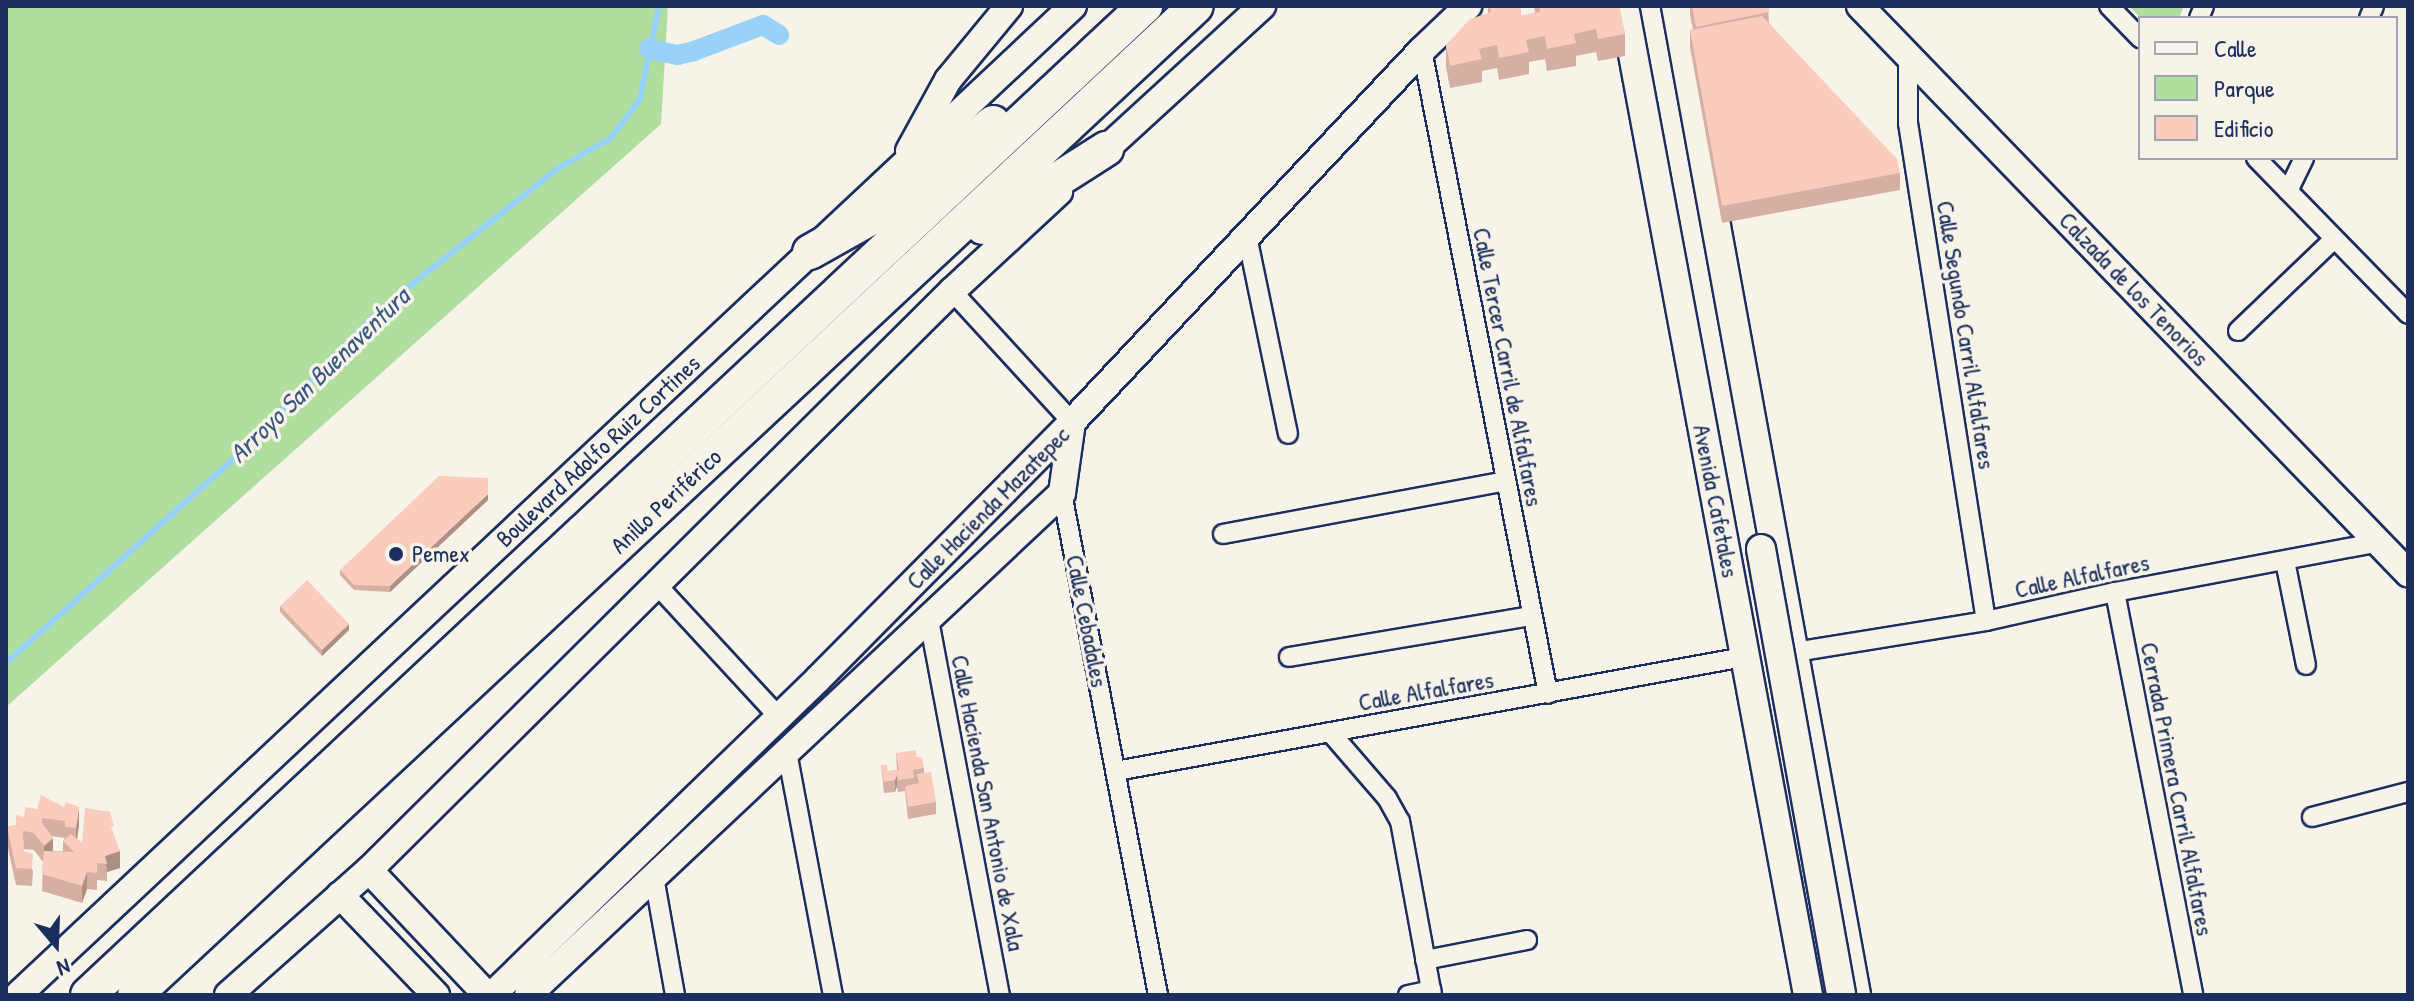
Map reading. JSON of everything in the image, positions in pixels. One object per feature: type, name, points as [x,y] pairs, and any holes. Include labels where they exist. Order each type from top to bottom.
[{"type":"highway","name":"Anillo Periférico","points":[[88,995],[1145,6]]},
{"type":"highway","name":"Anillo Periférico","points":[[135,995],[1196,6]]},
{"type":"highway","points":[[810,252],[881,212],[987,127],[1078,69]]},
{"type":"highway","points":[[912,273],[1106,149]]},
{"type":"main road","name":"Avenida Cafetales","points":[[1624,6],[1808,995]]},
{"type":"main road","points":[[1636,6],[1728,494],[1740,605],[1738,618]]},
{"type":"main road","points":[[1665,6],[1841,995]]},
{"type":"main road","name":"Avenida Cafetales","points":[[1676,6],[1856,995]]},
{"type":"main road","points":[[1763,760],[1764,746],[1781,734],[1797,737],[1814,756]]},
{"type":"street","points":[[903,164],[948,80],[1009,6]]},
{"type":"street","name":"Boulevard Adolfo Ruiz Cortines","points":[[18,995],[1073,6]]},
{"type":"street","points":[[228,995],[369,870],[952,291],[1262,6]]},
{"type":"street","name":"Calle Hacienda Mazatepec","points":[[528,995],[574,935],[779,717],[1072,422],[1422,50],[1468,6]]},
{"type":"street","name":"Calzada de los Tenorios","points":[[1860,6],[2408,573]]},
{"type":"street","points":[[2109,6],[2138,36]]},
{"type":"street","name":"Calle Tercer Carril de Alfalfares","points":[[1422,50],[1548,694]]},
{"type":"street","name":"Calle Segundo Carril Alfalfares","points":[[1908,56],[1908,123],[1986,621]]},
{"type":"street","points":[[2258,160],[2333,240],[2406,306]]},
{"type":"street","points":[[2288,191],[2303,160]]},
{"type":"street","points":[[1247,236],[1288,434]]},
{"type":"street","points":[[2238,331],[2333,240]]},
{"type":"street","points":[[952,291],[1072,422]]},
{"type":"street","name":"Calle Cebadales","points":[[1072,422],[1062,493],[1158,995]]},
{"type":"street","points":[[1223,534],[1506,481]]},
{"type":"street","name":"Calle Hacienda Mazatepec","points":[[490,995],[654,877],[1062,493]]},
{"type":"street","name":"Calle Alfalfares","points":[[1795,652],[1986,621],[2115,592],[2379,542]]},
{"type":"street","points":[[2285,561],[2306,665]]},
{"type":"street","points":[[657,585],[779,717]]},
{"type":"street","name":"Cerrada Primera Carril Alfalfares","points":[[2115,592],[2193,995]]},
{"type":"street","points":[[1289,657],[1532,616]]},
{"type":"street","name":"Calle Hacienda San Antonio de Xala","points":[[929,620],[1000,995]]},
{"type":"street","name":"Calle Alfalfares","points":[[1116,771],[1744,657]]},
{"type":"street","points":[[818,679],[842,701]]},
{"type":"street","points":[[1330,732],[1387,798],[1400,821],[1432,993],[1408,995]]},
{"type":"street","points":[[787,752],[833,995]]},
{"type":"street","points":[[2312,817],[2408,792]]},
{"type":"street","points":[[369,870],[490,995]]},
{"type":"street","points":[[654,877],[675,995]]},
{"type":"street","points":[[340,895],[436,995]]},
{"type":"street","points":[[1425,960],[1527,940]]},
{"type":"green space","points":[[6,6],[668,6],[661,124],[6,707]]},
{"type":"green space","points":[[2129,6],[2184,6],[2180,16],[2139,16]]},
{"type":"building","points":[[1489,6],[1520,6],[1521,16],[1540,12],[1539,6],[1619,6],[1625,34],[1598,39],[1596,29],[1574,34],[1576,43],[1547,49],[1545,36],[1526,40],[1529,52],[1499,58],[1497,45],[1479,49],[1482,59],[1450,66],[1446,45],[1470,19],[1491,12]]},
{"type":"building","points":[[1692,6],[1768,6],[1769,12],[1696,27]]},
{"type":"building","points":[[1762,16],[1897,159],[1900,173],[1722,206],[1690,30]]},
{"type":"building","name":"Pemex","points":[[439,476],[488,478],[488,494],[390,586],[354,585],[340,570]]},
{"type":"building","points":[[307,580],[349,624],[322,650],[280,606]]},
{"type":"building","points":[[916,750],[917,757],[922,757],[924,768],[913,770],[914,778],[898,780],[897,775],[895,780],[884,782],[881,765],[887,765],[888,771],[899,770],[896,753]]},
{"type":"building","points":[[931,772],[936,802],[908,807],[905,786],[919,783],[917,774]]},
{"type":"building","points":[[41,795],[64,807],[66,802],[79,807],[76,828],[65,827],[65,821],[42,818],[42,823],[53,838],[44,846],[34,833],[23,831],[24,851],[33,854],[32,869],[16,868],[7,827],[16,825],[16,815],[24,817],[25,807],[37,809]]},
{"type":"building","points":[[85,808],[110,812],[114,826],[111,827],[120,851],[105,856],[107,864],[97,863],[97,873],[87,872],[82,886],[42,874],[44,851],[74,852],[63,841],[71,834],[82,843]]},
{"type":"waterway","name":"Arroyo San Buenaventura","points":[[6,663],[227,465],[381,309],[557,169],[611,138],[640,99],[659,6]]},
{"type":"waterway","points":[[649,49],[677,55],[763,25],[779,35]]},
{"type":"place","name":"Pemex","points":[[396,554]]}]
